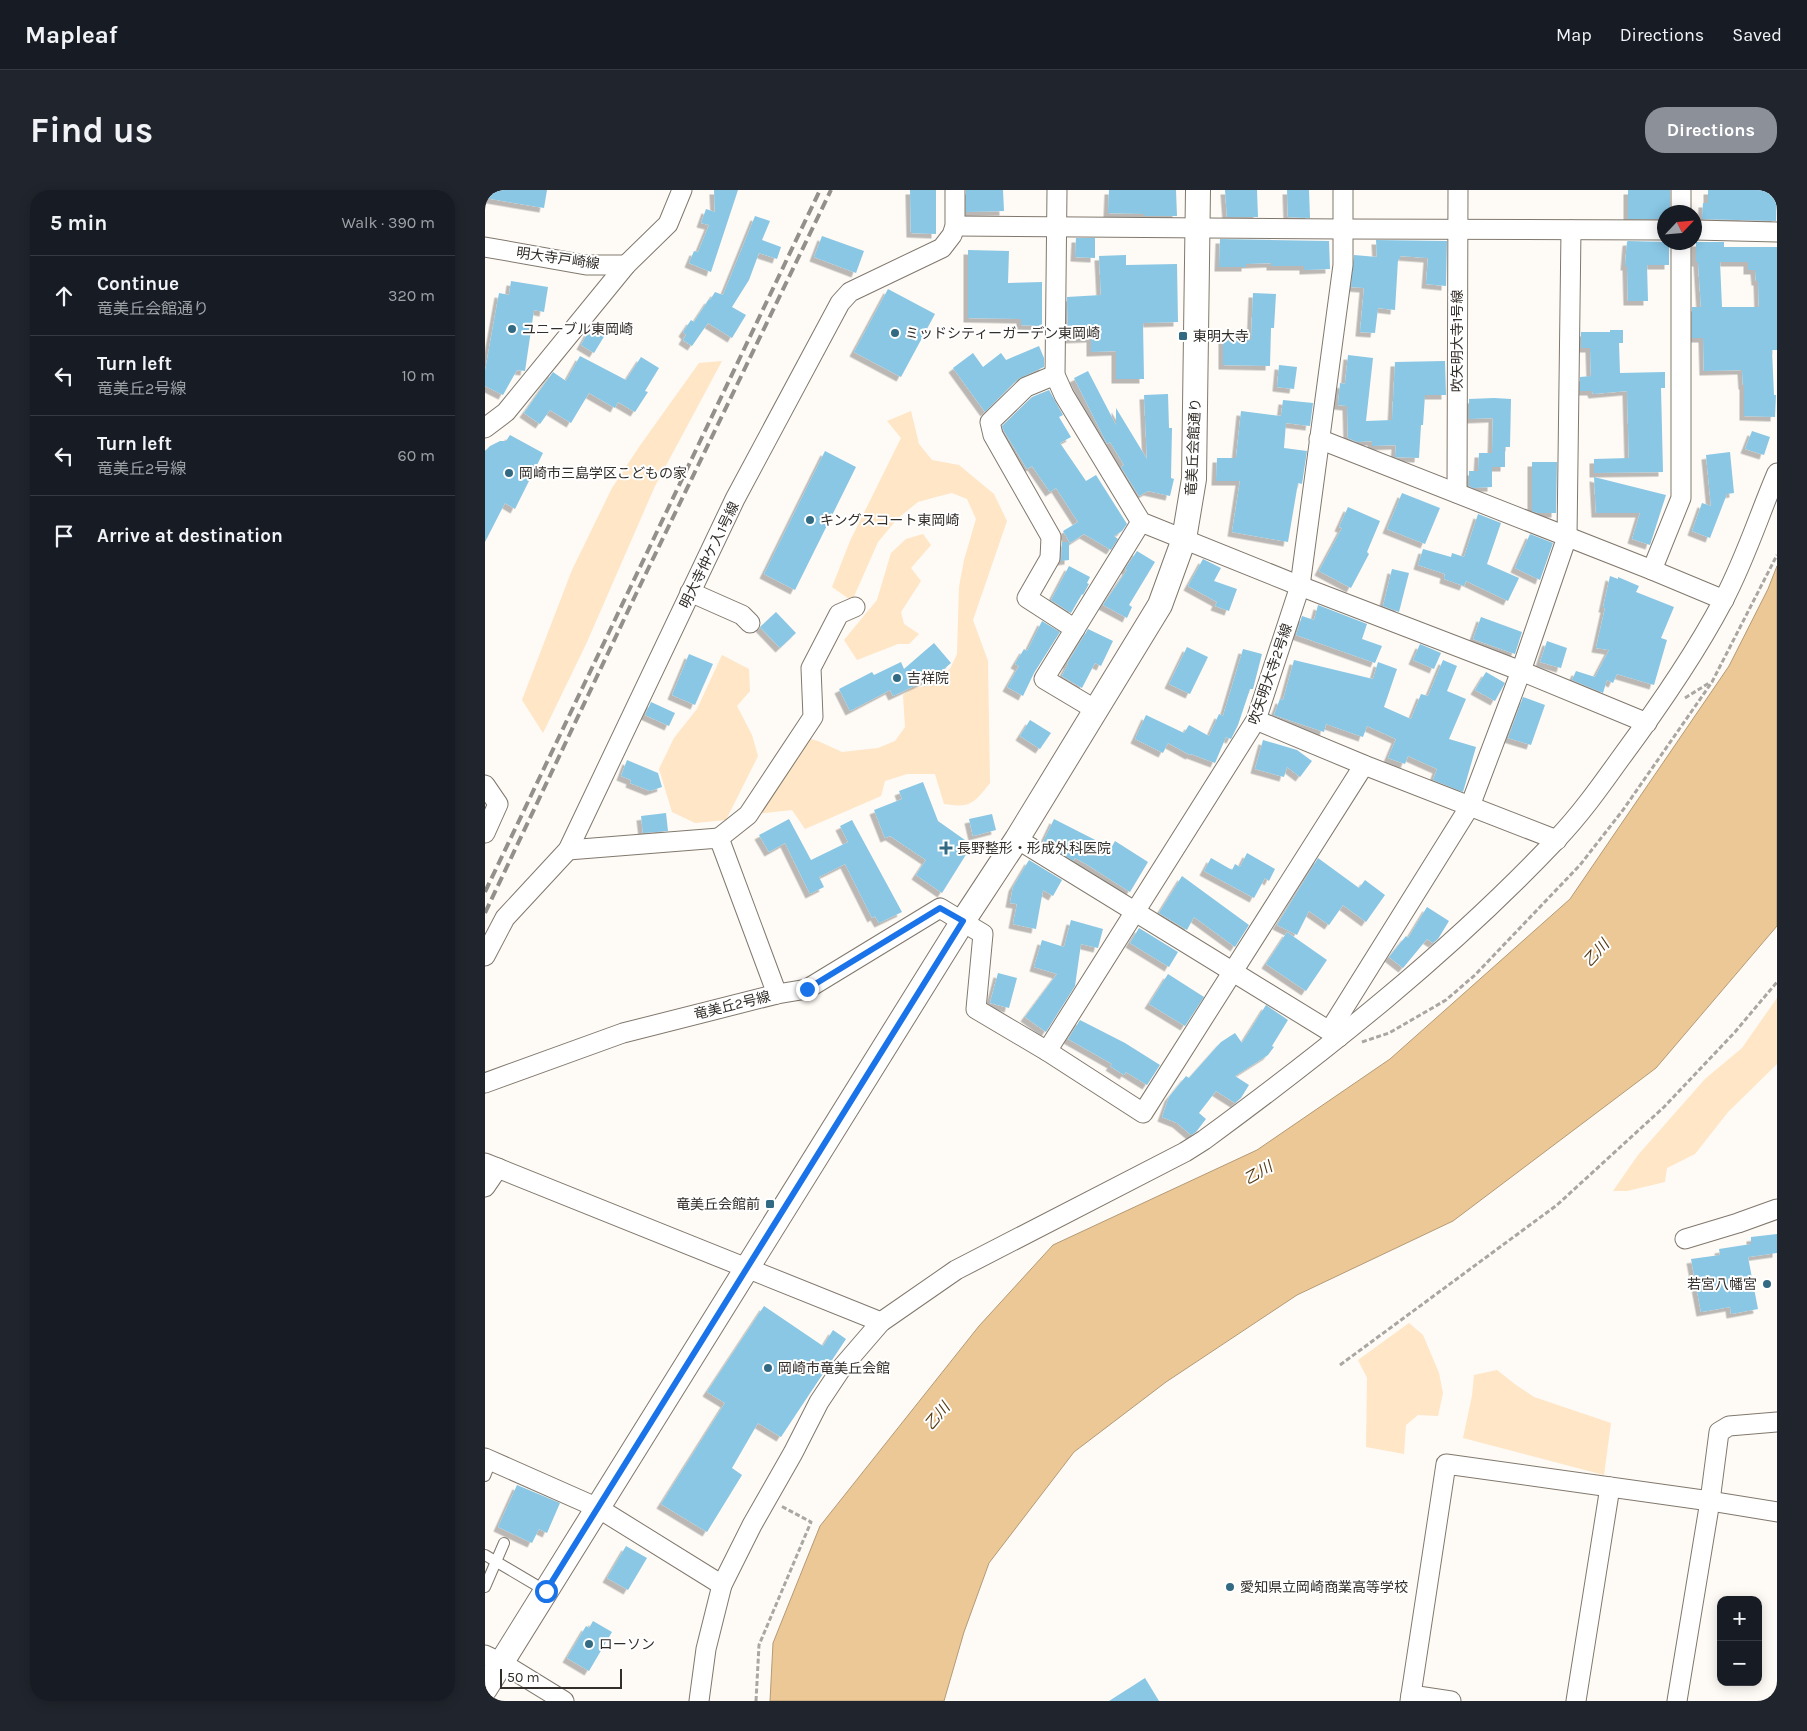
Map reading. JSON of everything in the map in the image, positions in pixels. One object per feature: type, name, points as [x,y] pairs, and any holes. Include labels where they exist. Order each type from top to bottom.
[{"type":"street","points":[[485,428],[506,412],[626,265],[668,224],[682,190]]},
{"type":"street","points":[[955,190],[955,226],[1343,230],[1657,230]]},
{"type":"street","points":[[1057,190],[1055,375],[1064,395],[1141,522],[1300,586],[1521,671],[1647,723]]},
{"type":"street","name":"竜美丘会館通り","points":[[963,921],[1017,838],[1160,604],[1184,539],[1195,479],[1199,190]]},
{"type":"street","name":"吹矢明大寺2号線","points":[[1047,1051],[1256,720],[1300,586],[1343,265],[1343,190]]},
{"type":"street","name":"吹矢明大寺1号線","points":[[1457,493],[1458,190]]},
{"type":"street","points":[[1681,190],[1681,205]]},
{"type":"street","name":"明大寺仲ケ入1号線","points":[[485,956],[505,918],[568,850],[735,499],[840,303],[851,292],[942,248],[952,235],[955,226]]},
{"type":"street","points":[[1334,1034],[1470,806],[1521,671],[1567,537],[1571,230]]},
{"type":"street","points":[[1702,230],[1777,232]]},
{"type":"street","name":"明大寺戸崎線","points":[[485,247],[586,265],[626,265]]},
{"type":"street","points":[[1652,570],[1681,498],[1681,250]]},
{"type":"street","points":[[1055,375],[1026,387],[989,422],[993,434],[1051,537],[1050,558],[1027,598],[1075,629]]},
{"type":"street","points":[[1319,439],[1724,600]]},
{"type":"street","points":[[699,1701],[706,1649],[722,1585],[752,1525],[819,1402],[843,1366],[881,1322],[956,1270],[1198,1144],[1255,1103],[1334,1034],[1439,953],[1480,916],[1557,840],[1583,810],[1647,723],[1704,635],[1724,600],[1777,472]]},
{"type":"street","points":[[1096,710],[1044,679],[1141,522]]},
{"type":"street","points":[[690,592],[742,615],[750,623]]},
{"type":"street","points":[[568,850],[719,838],[748,815],[813,717],[811,668],[839,614],[855,607]]},
{"type":"street","points":[[1256,720],[1364,765],[1557,840]]},
{"type":"street","points":[[485,1689],[493,1659],[546,1591],[963,921],[983,934],[976,1010],[1047,1051],[1143,1113],[1364,765]]},
{"type":"street","points":[[485,785],[498,804],[485,833]]},
{"type":"street","points":[[719,838],[777,994]]},
{"type":"street","points":[[1017,838],[1334,1034]]},
{"type":"street","name":"竜美丘2号線","points":[[485,1083],[623,1033],[777,994],[807,989],[940,908],[963,921]]},
{"type":"street","points":[[485,1187],[491,1166],[881,1322]]},
{"type":"street","points":[[1685,1239],[1777,1209]]},
{"type":"street","points":[[1677,1701],[1710,1501],[1719,1432],[1729,1426],[1777,1422]]},
{"type":"street","points":[[1451,1701],[1411,1698],[1446,1464],[1777,1512]]},
{"type":"street","points":[[487,1465],[598,1508],[722,1585]]},
{"type":"street","points":[[1577,1701],[1610,1487]]},
{"type":"street","points":[[493,1659],[563,1701]]},
{"type":"lane","points":[[485,1588],[504,1543]]},
{"type":"lane","points":[[485,1555],[546,1591]]},
{"type":"path","points":[[1340,1365],[1557,1205],[1663,1108],[1735,1032],[1777,982]]},
{"type":"path","points":[[756,1701],[759,1645],[811,1522],[767,1499]]},
{"type":"shaded area","points":[[722,361],[655,486],[587,642],[543,733],[522,700],[572,570],[612,488],[699,363]]},
{"type":"shaded area","points":[[911,411],[919,444],[932,460],[959,465],[994,494],[1007,521],[973,620],[988,661],[990,783],[971,803],[953,805],[944,804],[935,774],[907,774],[885,781],[881,796],[805,829],[792,810],[755,814],[801,736],[818,741],[842,752],[878,748],[895,741],[905,727],[903,695],[913,688],[928,686],[950,669],[957,654],[959,587],[964,560],[976,519],[967,499],[952,493],[918,502],[898,518],[878,542],[852,601],[832,587],[850,541],[901,438],[887,421]]},
{"type":"shaded area","points":[[923,534],[931,545],[911,568],[921,581],[901,612],[904,624],[919,634],[909,644],[898,644],[857,660],[844,640],[877,600],[891,553],[906,539]]},
{"type":"shaded area","points":[[722,655],[749,669],[750,691],[737,706],[752,735],[758,756],[726,820],[695,823],[672,812],[659,769],[674,738],[697,709]]},
{"type":"shaded area","points":[[1777,998],[1777,1064],[1728,1112],[1695,1154],[1667,1168],[1665,1182],[1627,1191],[1613,1191],[1638,1155],[1705,1079],[1742,1048]]},
{"type":"shaded area","points":[[1409,1323],[1423,1335],[1439,1373],[1443,1393],[1438,1416],[1418,1415],[1406,1425],[1404,1454],[1366,1447],[1367,1378],[1358,1360]]},
{"type":"shaded area","points":[[1497,1370],[1534,1397],[1611,1423],[1604,1475],[1463,1438],[1472,1396],[1474,1375]]},
{"type":"water","name":"乙川","points":[[1777,566],[1777,926],[1656,1068],[1453,1221],[1297,1295],[1166,1382],[1074,1452],[989,1563],[964,1632],[944,1701],[770,1701],[773,1643],[820,1526],[979,1326],[1053,1245],[1257,1150],[1390,1059],[1570,899],[1729,666],[1768,589]]},
{"type":"building","points":[[485,190],[547,190],[544,208],[485,198]]},
{"type":"building","points":[[714,190],[738,190],[711,272],[689,263],[694,251],[698,252],[709,225],[701,223],[706,209],[715,212]]},
{"type":"building","points":[[910,190],[936,190],[936,234],[911,233]]},
{"type":"building","points":[[966,190],[1003,190],[1004,211],[966,212]]},
{"type":"building","points":[[1109,190],[1176,190],[1177,216],[1108,213]]},
{"type":"building","points":[[1225,190],[1257,190],[1258,217],[1227,217]]},
{"type":"building","points":[[1287,190],[1309,190],[1310,218],[1288,217]]},
{"type":"building","points":[[1628,190],[1670,190],[1670,205],[1657,205],[1657,219],[1628,219]]},
{"type":"building","points":[[1708,190],[1777,190],[1776,221],[1702,219],[1703,203],[1708,203]]},
{"type":"building","points":[[755,216],[770,221],[762,240],[781,247],[777,259],[759,253],[749,280],[732,307],[746,315],[732,338],[708,323],[692,346],[683,340],[686,335],[683,332],[691,320],[694,322],[715,292],[723,295]]},
{"type":"building","points":[[822,236],[864,251],[856,273],[814,257]]},
{"type":"building","points":[[1076,238],[1095,238],[1095,258],[1075,257]]},
{"type":"building","points":[[1220,239],[1329,241],[1330,269],[1304,270],[1304,266],[1271,266],[1271,263],[1246,264],[1246,267],[1219,267]]},
{"type":"building","points":[[1376,240],[1447,241],[1446,286],[1426,284],[1428,258],[1400,256],[1398,260],[1395,310],[1378,308],[1375,333],[1360,332],[1364,288],[1351,287],[1354,255],[1377,257]]},
{"type":"building","points":[[1627,242],[1657,242],[1657,250],[1669,250],[1669,265],[1647,265],[1648,301],[1628,301],[1627,266],[1625,266]]},
{"type":"building","points":[[1702,242],[1724,242],[1724,247],[1777,247],[1777,350],[1772,350],[1774,395],[1776,395],[1775,417],[1744,416],[1742,370],[1704,371],[1703,338],[1692,338],[1692,307],[1701,307],[1698,262],[1696,262],[1696,250],[1702,250]],"holes":[[[1720,262],[1748,262],[1748,270],[1755,270],[1756,281],[1758,281],[1759,307],[1722,307]]]},
{"type":"building","points":[[968,250],[1009,251],[1008,283],[1042,282],[1042,326],[1021,325],[1021,319],[968,318]]},
{"type":"building","points":[[1126,255],[1126,265],[1177,264],[1178,322],[1143,323],[1144,379],[1116,379],[1116,351],[1091,352],[1091,338],[1067,339],[1067,334],[1084,326],[1068,326],[1067,297],[1101,295],[1099,256]]},
{"type":"building","name":"ユニーブル東岡崎","points":[[511,281],[548,287],[544,312],[534,310],[525,371],[517,370],[503,395],[485,386],[485,371],[499,293],[509,295]]},
{"type":"building","name":"ミッドシティーガーデン東岡崎","points":[[888,289],[935,314],[901,377],[854,352]]},
{"type":"building","points":[[1253,293],[1276,294],[1274,328],[1271,328],[1270,366],[1223,365],[1223,339],[1251,340]]},
{"type":"building","points":[[591,327],[605,335],[594,353],[581,345]]},
{"type":"building","points":[[1610,330],[1623,330],[1623,343],[1619,343],[1620,373],[1665,372],[1665,388],[1661,388],[1663,472],[1594,473],[1594,459],[1629,458],[1627,391],[1593,394],[1592,391],[1580,391],[1580,377],[1591,376],[1590,348],[1581,348],[1581,332],[1610,332]]},
{"type":"building","points":[[1039,346],[1044,358],[1044,367],[1018,379],[985,412],[953,368],[973,353],[983,367],[1001,353],[1006,360]]},
{"type":"building","points":[[1348,355],[1373,358],[1366,421],[1392,420],[1395,362],[1445,361],[1446,395],[1425,395],[1419,458],[1395,457],[1396,445],[1372,446],[1372,441],[1357,442],[1348,438],[1347,406],[1338,405],[1340,383],[1345,384]]},
{"type":"building","points":[[580,356],[626,380],[641,357],[659,368],[645,391],[648,392],[635,412],[618,402],[615,408],[589,393],[571,423],[550,410],[540,424],[524,413],[553,372],[566,381]]},
{"type":"building","points":[[1279,365],[1297,367],[1294,389],[1277,387]]},
{"type":"building","points":[[1088,371],[1116,425],[1116,408],[1147,459],[1144,395],[1168,394],[1169,428],[1172,428],[1171,478],[1174,479],[1170,496],[1148,491],[1139,496],[1121,467],[1124,465],[1110,442],[1107,444],[1074,378]]},
{"type":"building","points":[[1049,390],[1063,415],[1059,417],[1071,437],[1060,443],[1086,481],[1096,475],[1127,524],[1122,531],[1114,536],[1118,539],[1111,550],[1084,534],[1070,543],[1063,531],[1078,522],[1056,488],[1050,492],[1032,466],[1027,469],[1002,426],[1032,397]]},
{"type":"building","points":[[1469,399],[1511,399],[1510,447],[1505,447],[1505,467],[1492,467],[1492,487],[1473,488],[1469,486],[1469,471],[1478,471],[1479,453],[1492,453],[1493,418],[1469,419]]},
{"type":"building","points":[[1283,400],[1313,403],[1310,426],[1286,423],[1284,448],[1307,451],[1302,484],[1298,483],[1288,542],[1232,532],[1240,481],[1216,481],[1217,458],[1236,458],[1241,411],[1281,416]]},
{"type":"building","points":[[1752,431],[1770,437],[1764,455],[1745,449]]},
{"type":"building","name":"岡崎市三島学区こどもの家","points":[[510,435],[543,453],[515,509],[505,503],[485,542],[485,451],[500,441],[506,441]]},
{"type":"building","name":"キングスコート東岡崎","points":[[825,451],[856,467],[795,590],[764,574]]},
{"type":"building","points":[[1730,452],[1734,493],[1727,494],[1710,538],[1692,531],[1702,503],[1711,506],[1706,455]]},
{"type":"building","points":[[1532,462],[1557,462],[1556,513],[1532,511]]},
{"type":"building","points":[[1594,477],[1666,495],[1650,545],[1632,539],[1640,513],[1596,513]]},
{"type":"building","points":[[1402,493],[1440,508],[1425,544],[1387,529]]},
{"type":"building","points":[[1348,507],[1380,521],[1367,552],[1369,554],[1351,588],[1319,571],[1342,528],[1339,527]]},
{"type":"building","points":[[1478,514],[1501,523],[1487,564],[1519,578],[1508,601],[1466,581],[1464,586],[1444,579],[1445,574],[1418,565],[1423,549],[1451,557],[1452,553],[1464,557]]},
{"type":"building","points":[[1530,534],[1553,543],[1540,580],[1515,568]]},
{"type":"building","points":[[1062,542],[1069,542],[1069,560],[1061,561]]},
{"type":"building","points":[[1137,551],[1155,562],[1129,605],[1132,607],[1127,618],[1103,605],[1127,570],[1125,569]]},
{"type":"building","points":[[1203,559],[1221,568],[1214,581],[1237,589],[1229,611],[1215,606],[1217,602],[1188,586]]},
{"type":"building","points":[[1069,566],[1090,577],[1087,583],[1089,584],[1071,613],[1051,600]]},
{"type":"building","points":[[1392,569],[1409,573],[1399,612],[1383,606]]},
{"type":"building","points":[[1610,576],[1618,579],[1618,577],[1639,586],[1636,592],[1674,607],[1661,638],[1667,640],[1654,685],[1617,674],[1613,683],[1607,680],[1603,693],[1572,680],[1576,671],[1595,677],[1609,650],[1596,648]]},
{"type":"building","points":[[1318,605],[1367,624],[1362,639],[1382,646],[1375,663],[1296,635],[1302,616],[1314,620]]},
{"type":"building","points":[[776,612],[796,633],[780,648],[760,627]]},
{"type":"building","points":[[1481,617],[1522,632],[1515,654],[1473,639]]},
{"type":"building","points":[[1042,621],[1060,632],[1034,673],[1023,696],[1007,687],[1019,666],[1015,664],[1024,649],[1027,651]]},
{"type":"building","points":[[1088,629],[1113,641],[1101,666],[1095,663],[1082,688],[1062,676]]},
{"type":"building","points":[[1547,641],[1567,648],[1561,668],[1540,662]]},
{"type":"building","points":[[934,643],[951,663],[929,682],[927,680],[893,696],[890,690],[850,711],[839,689],[872,672],[874,675],[901,662],[904,669]]},
{"type":"building","points":[[1420,644],[1441,653],[1434,669],[1413,660]]},
{"type":"building","points":[[1187,647],[1208,657],[1190,694],[1169,684]]},
{"type":"building","points":[[1243,649],[1262,654],[1253,689],[1250,689],[1238,725],[1231,739],[1226,737],[1215,763],[1190,755],[1168,743],[1163,753],[1135,739],[1146,715],[1184,733],[1189,725],[1209,736],[1219,714],[1223,716]]},
{"type":"building","points":[[689,654],[713,664],[695,705],[672,695]]},
{"type":"building","points":[[1294,660],[1373,679],[1378,662],[1397,669],[1384,707],[1411,719],[1421,694],[1428,696],[1443,660],[1457,666],[1447,691],[1466,699],[1449,739],[1476,747],[1463,792],[1433,780],[1437,769],[1408,756],[1405,764],[1388,758],[1396,739],[1367,726],[1363,737],[1326,724],[1324,732],[1274,715],[1280,699],[1283,700]]},
{"type":"building","points":[[1486,672],[1505,683],[1495,701],[1475,690]]},
{"type":"building","points":[[1523,697],[1545,705],[1531,745],[1508,738]]},
{"type":"building","points":[[651,702],[675,713],[669,726],[645,715]]},
{"type":"building","points":[[1030,720],[1051,733],[1040,749],[1020,736]]},
{"type":"building","points":[[1263,740],[1297,750],[1312,761],[1300,777],[1287,767],[1284,777],[1255,769]]},
{"type":"building","points":[[627,760],[658,773],[662,787],[650,791],[630,783],[631,780],[621,776]]},
{"type":"building","points":[[923,782],[938,821],[972,845],[942,893],[916,875],[926,860],[890,836],[885,838],[874,810],[902,799],[899,791]]},
{"type":"building","points":[[666,813],[668,831],[643,833],[641,816]]},
{"type":"building","points":[[992,814],[996,830],[973,836],[969,819]]},
{"type":"building","points":[[789,819],[811,860],[848,842],[840,826],[852,820],[902,912],[879,923],[875,916],[872,918],[845,864],[819,877],[824,887],[810,894],[785,843],[769,852],[759,835]]},
{"type":"building","points":[[1054,819],[1111,848],[1115,841],[1148,862],[1130,892],[1086,864],[1075,858],[1073,861],[1043,842]]},
{"type":"building","points":[[1247,853],[1275,869],[1269,881],[1265,878],[1254,898],[1204,871],[1211,858],[1232,870],[1235,864],[1240,867]]},
{"type":"building","points":[[1318,858],[1359,888],[1365,880],[1385,895],[1366,922],[1343,905],[1329,925],[1309,911],[1297,935],[1277,925]]},
{"type":"building","points":[[1029,860],[1062,880],[1053,896],[1043,890],[1036,929],[1013,924],[1017,904],[1010,903],[1013,887]]},
{"type":"building","points":[[1182,876],[1249,925],[1235,947],[1194,917],[1187,930],[1159,913]]},
{"type":"building","points":[[1427,907],[1449,921],[1438,939],[1433,943],[1427,939],[1403,968],[1389,957],[1406,936],[1408,938]]},
{"type":"building","points":[[1071,920],[1103,929],[1098,948],[1081,944],[1075,986],[1046,1032],[1025,1017],[1057,974],[1034,967],[1042,940],[1064,947]]},
{"type":"building","points":[[1139,928],[1178,952],[1169,967],[1130,943]]},
{"type":"building","points":[[1287,932],[1327,960],[1306,991],[1266,964]]},
{"type":"building","points":[[998,973],[1017,978],[1009,1008],[990,1003]]},
{"type":"building","points":[[1168,974],[1204,997],[1185,1026],[1149,1004]]},
{"type":"building","points":[[1266,1005],[1288,1020],[1268,1055],[1235,1076],[1249,1085],[1241,1098],[1235,1103],[1216,1091],[1199,1113],[1206,1119],[1196,1132],[1191,1135],[1177,1123],[1162,1117],[1169,1097],[1186,1076],[1189,1078],[1221,1042],[1235,1033],[1242,1043]]},
{"type":"building","points":[[1080,1020],[1125,1043],[1160,1065],[1147,1085],[1126,1072],[1124,1075],[1110,1066],[1112,1064],[1068,1039]]},
{"type":"building","points":[[1777,1234],[1777,1253],[1748,1257],[1758,1309],[1731,1314],[1730,1307],[1701,1312],[1691,1259],[1720,1255],[1719,1249],[1751,1244],[1751,1237]]},
{"type":"building","points":[[764,1306],[823,1346],[833,1330],[846,1339],[781,1437],[758,1423],[732,1468],[742,1475],[707,1532],[661,1504],[725,1403],[707,1392]]},
{"type":"building","points":[[517,1485],[560,1503],[547,1533],[539,1529],[532,1543],[498,1527]]},
{"type":"building","points":[[626,1546],[647,1558],[628,1590],[607,1578]]},
{"type":"building","points":[[593,1621],[612,1632],[589,1671],[567,1658],[586,1626],[589,1628]]},
{"type":"building","points":[[1145,1678],[1159,1701],[1109,1701]]},
{"type":"railway","points":[[485,892],[820,190]]},
{"type":"railway","points":[[485,913],[831,190]]},
{"type":"place","name":"ユニーブル東岡崎","points":[[512,329]]},
{"type":"place","name":"ミッドシティーガーデン東岡崎","points":[[895,333]]},
{"type":"place","name":"東明大寺","points":[[1183,336]]},
{"type":"place","name":"岡崎市三島学区こどもの家","points":[[509,473]]},
{"type":"place","name":"キングスコート東岡崎","points":[[810,520]]},
{"type":"place","name":"吉祥院","points":[[897,678]]},
{"type":"place","name":"長野整形・形成外科医院","points":[[946,848]]},
{"type":"place","name":"竜美丘会館前","points":[[770,1204]]},
{"type":"place","name":"若宮八幡宮","points":[[1767,1284]]},
{"type":"place","name":"岡崎市竜美丘会館","points":[[768,1368]]},
{"type":"place","name":"愛知県立岡崎商業高等学校","points":[[1230,1587]]},
{"type":"place","name":"ローソン","points":[[589,1644]]},
{"type":"route","points":[[546,1591],[963,921],[940,908],[807,989]]}]
